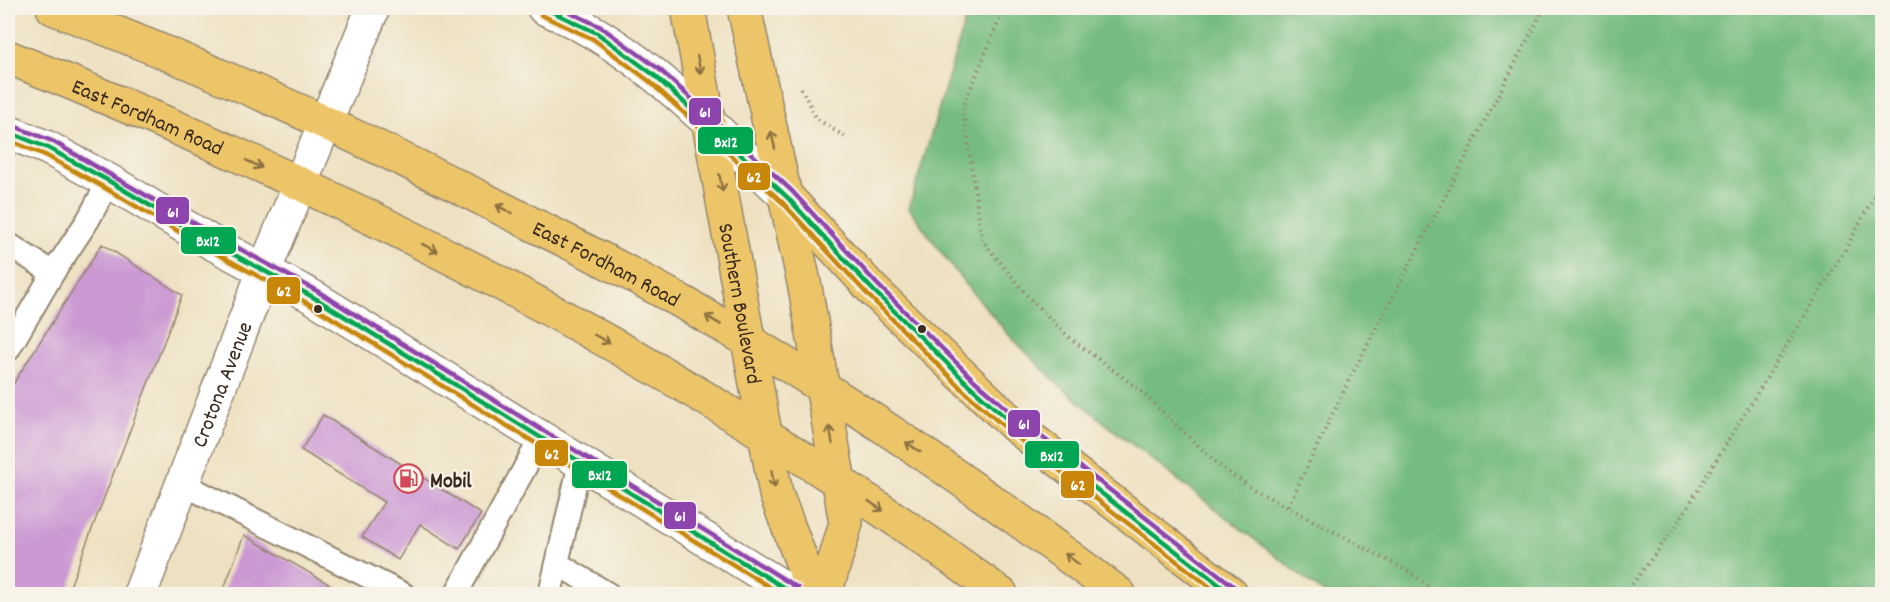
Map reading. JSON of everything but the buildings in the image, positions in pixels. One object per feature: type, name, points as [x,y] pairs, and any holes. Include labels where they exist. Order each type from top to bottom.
[{"type":"main road","name":"East Fordham Road","points":[[53,8],[153,47],[334,126],[448,180],[689,306],[802,374],[921,453],[1036,532],[1119,594]]},
{"type":"main road","name":"Southern Boulevard","points":[[688,8],[776,494],[814,594]]},
{"type":"main road","points":[[744,8],[805,287],[846,523],[825,594]]},
{"type":"main road","name":"East Fordham Road","points":[[8,57],[158,120],[282,176],[399,232],[561,317],[702,395],[804,458],[1001,594]]},
{"type":"main road","points":[[787,197],[872,289],[1015,426],[1231,594]]},
{"type":"street","name":"Crotona Avenue","points":[[140,594],[264,271],[373,8]]},
{"type":"street","points":[[544,8],[566,16],[620,48],[787,197]]},
{"type":"street","points":[[8,132],[48,148],[109,180],[264,271],[313,297],[794,594]]},
{"type":"lane","points":[[8,350],[53,273],[88,220],[109,180]]},
{"type":"lane","points":[[8,244],[53,273]]},
{"type":"lane","points":[[456,594],[541,438]]},
{"type":"lane","points":[[550,594],[580,463]]},
{"type":"lane","points":[[183,484],[403,594]]},
{"type":"lane","points":[[558,564],[608,594]]},
{"type":"path","points":[[1004,8],[963,107],[982,240],[1030,299],[1071,339],[1136,387],[1221,467],[1253,489],[1406,570],[1440,594]]},
{"type":"path","points":[[1288,506],[1349,380],[1544,8]]},
{"type":"path","points":[[1624,594],[1676,526],[1848,245],[1882,182]]},
{"type":"green space","points":[[969,8],[1882,8],[1882,594],[1325,594],[1111,428],[1058,384],[1008,334],[955,271],[909,208]]},
{"type":"transit line","name":"Bx12","points":[[544,8],[597,33],[654,75],[787,197],[872,289],[970,386],[1015,426],[1231,594]]},
{"type":"transit line","name":"61","points":[[561,8],[601,27],[659,69],[792,191],[877,284],[975,381],[1020,420],[1236,588]]},
{"type":"transit line","name":"62","points":[[541,15],[593,39],[649,81],[782,202],[867,294],[965,392],[1010,432],[1219,594]]},
{"type":"transit line","name":"61","points":[[11,125],[52,141],[317,291],[798,588]]},
{"type":"transit line","name":"Bx12","points":[[8,132],[48,148],[109,181],[214,244],[313,297],[794,594]]},
{"type":"transit line","name":"62","points":[[8,140],[45,155],[309,304],[781,594]]},
{"type":"place","name":"Mobil","points":[[409,479]]}]
